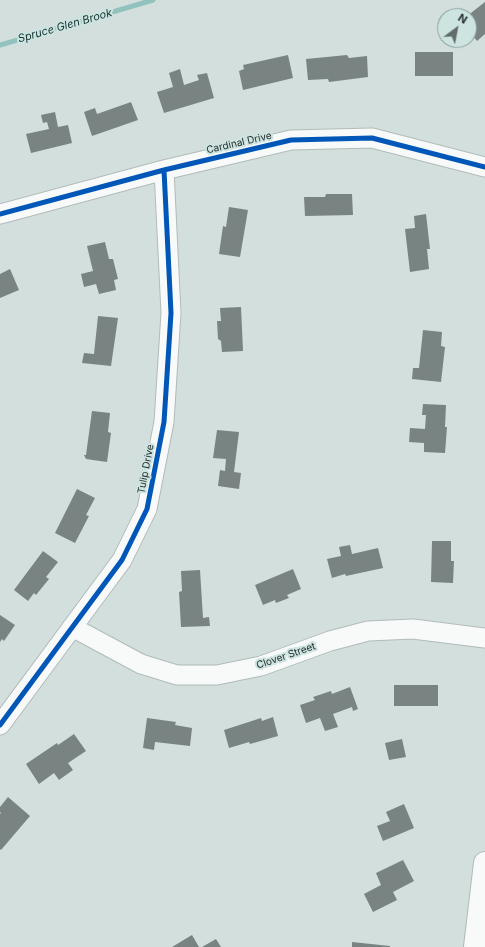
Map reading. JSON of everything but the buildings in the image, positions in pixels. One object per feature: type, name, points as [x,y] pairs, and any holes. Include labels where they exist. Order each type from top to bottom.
[{"type":"street","name":"Cardinal Drive","points":[[0,214],[164,170],[291,140],[372,138],[485,167]]},
{"type":"street","name":"Tulip Drive","points":[[0,725],[122,560],[147,509],[164,422],[171,313],[164,170]]},
{"type":"street","name":"Clover Street","points":[[72,628],[141,664],[177,675],[217,675],[261,666],[330,640],[368,631],[413,629],[485,638]]},
{"type":"street","points":[[474,947],[485,863]]},
{"type":"waterway","name":"Spruce Glen Brook","points":[[0,45],[153,0]]},
{"type":"cycle path","points":[[0,214],[164,170],[291,140],[372,138],[485,167]]},
{"type":"cycle path","points":[[0,725],[122,560],[147,509],[164,422],[171,313],[164,170]]}]
